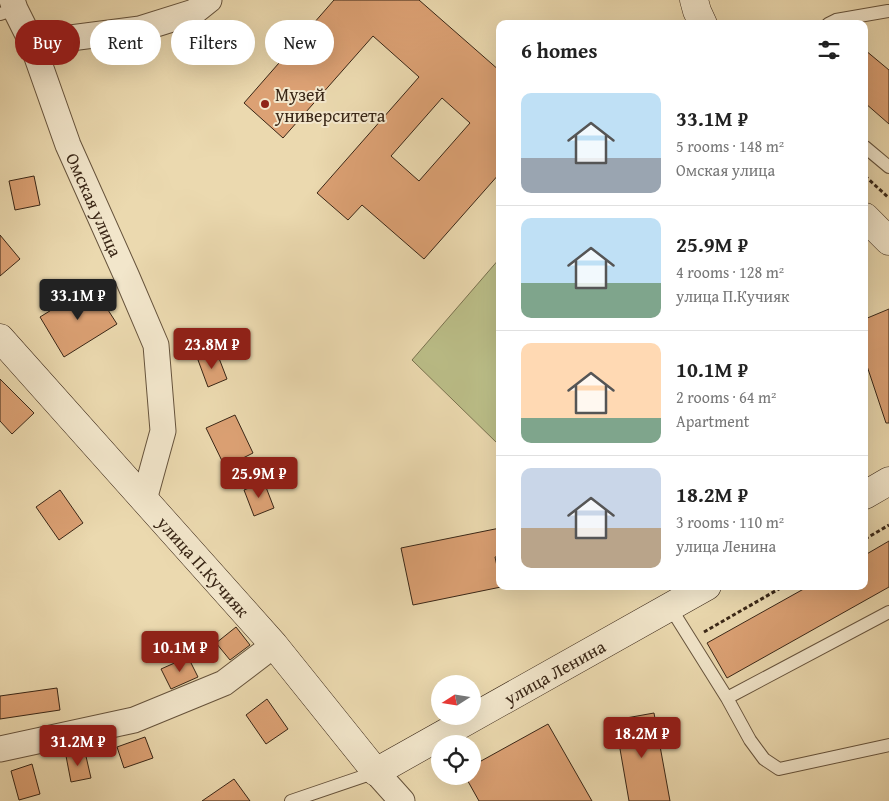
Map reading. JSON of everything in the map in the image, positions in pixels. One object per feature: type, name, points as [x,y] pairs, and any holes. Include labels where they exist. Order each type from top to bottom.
[{"type":"street","points":[[80,37],[140,29],[194,12],[209,0]]},
{"type":"street","points":[[694,0],[701,20]]},
{"type":"street","name":"Омская улица","points":[[9,8],[17,20]]},
{"type":"street","name":"Омская улица","points":[[40,65],[68,145],[156,345],[163,431],[144,500]]},
{"type":"street","points":[[868,220],[889,241]]},
{"type":"street","name":"улица П.Кучияк","points":[[0,338],[274,645],[376,772],[402,801]]},
{"type":"street","points":[[868,493],[889,481]]},
{"type":"street","name":"улица Ленина","points":[[376,772],[700,590]]},
{"type":"street","points":[[0,749],[134,720],[224,683],[274,645]]},
{"type":"lane","points":[[836,20],[888,11]]},
{"type":"lane","points":[[868,150],[889,167]]},
{"type":"lane","points":[[670,607],[727,698],[750,740],[764,759],[779,769],[889,745]]},
{"type":"lane","points":[[727,698],[889,612]]},
{"type":"lane","points":[[291,801],[376,772]]},
{"type":"path","points":[[868,179],[889,198]]},
{"type":"path","points":[[868,537],[889,525]]},
{"type":"path","points":[[691,640],[777,590]]},
{"type":"green space","points":[[496,263],[496,442],[412,360]]},
{"type":"building","points":[[334,0],[419,0],[496,67],[496,178],[424,259],[362,205],[348,220],[317,193],[419,77],[373,36],[283,138],[244,103],[277,65],[334,65],[334,20],[317,20]],"holes":[[[442,98],[470,123],[419,181],[391,156]]]},
{"type":"building","points":[[868,52],[889,70],[889,124],[868,106]]},
{"type":"building","points":[[34,176],[40,205],[15,210],[9,181]]},
{"type":"building","points":[[0,235],[20,259],[0,276]]},
{"type":"building","points":[[92,285],[117,324],[64,357],[40,317]]},
{"type":"building","points":[[889,309],[889,423],[886,423],[868,369],[868,318]]},
{"type":"building","points":[[217,353],[227,379],[208,387],[198,360]]},
{"type":"building","points":[[0,379],[34,413],[12,434],[0,421]]},
{"type":"building","points":[[235,415],[253,453],[225,467],[206,428]]},
{"type":"building","points":[[264,482],[274,508],[254,516],[244,490]]},
{"type":"building","points":[[60,490],[83,523],[59,540],[36,507]]},
{"type":"building","points":[[496,529],[496,588],[413,605],[401,548]]},
{"type":"building","points":[[889,541],[889,587],[727,678],[707,643],[802,590],[868,590],[868,553]]},
{"type":"building","points":[[236,627],[250,645],[230,660],[216,643]]},
{"type":"building","points":[[188,657],[198,677],[171,689],[161,669]]},
{"type":"building","points":[[57,688],[60,710],[0,719],[0,696]]},
{"type":"building","points":[[267,699],[288,729],[266,744],[246,715]]},
{"type":"building","points":[[654,713],[670,801],[629,801],[615,720]]},
{"type":"building","points":[[548,724],[592,801],[479,801],[470,785],[481,785],[481,761]]},
{"type":"building","points":[[145,737],[153,758],[124,768],[117,747]]},
{"type":"building","points":[[85,752],[91,778],[71,782],[66,756]]},
{"type":"building","points":[[32,764],[40,794],[19,800],[11,771]]},
{"type":"building","points":[[234,779],[250,801],[202,801]]},
{"type":"place","name":"Музей университета","points":[[265,104]]}]
